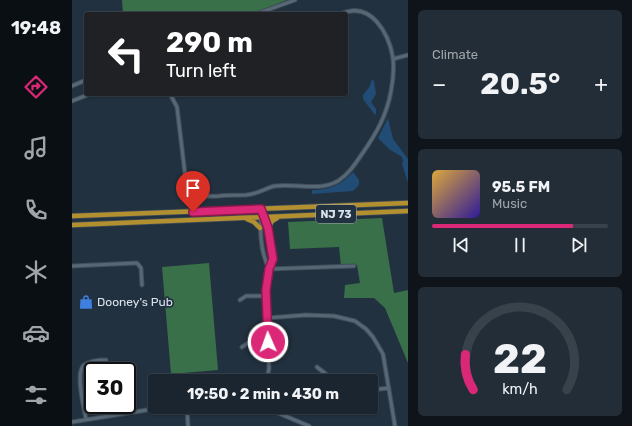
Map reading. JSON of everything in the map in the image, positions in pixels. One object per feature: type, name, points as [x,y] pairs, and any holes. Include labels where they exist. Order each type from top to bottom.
[{"type":"highway","name":"NJ 73","points":[[72,216],[408,203]]},
{"type":"highway","name":"NJ 73","points":[[72,225],[246,219],[408,211]]},
{"type":"highway","points":[[268,228],[272,222],[279,217]]},
{"type":"highway","points":[[246,219],[254,222],[260,228]]},
{"type":"street","points":[[262,12],[295,0]]},
{"type":"street","points":[[344,12],[350,8],[356,7]]},
{"type":"street","points":[[171,96],[177,107],[186,182],[192,192],[197,195],[211,197],[252,194],[277,186],[322,186],[336,181],[350,171],[378,131],[390,99],[393,60],[386,34],[373,14],[368,10]]},
{"type":"street","points":[[393,60],[408,55]]},
{"type":"street","points":[[72,86],[84,81]]},
{"type":"street","points":[[72,101],[85,96]]},
{"type":"street","points":[[261,209],[262,218],[260,228],[264,259],[269,269]]},
{"type":"street","points":[[262,218],[268,228],[273,259],[269,269],[266,296],[269,369],[268,374]]},
{"type":"street","points":[[72,266],[137,263],[141,268],[142,285]]},
{"type":"street","points":[[269,269],[354,266]]},
{"type":"street","points":[[240,300],[246,296],[266,296]]},
{"type":"street","points":[[267,318],[306,315],[334,316],[355,321],[373,337],[383,354],[395,426]]},
{"type":"street","points":[[242,347],[248,343],[268,342]]},
{"type":"street","points":[[86,418],[80,380],[81,368],[90,362],[106,360]]},
{"type":"street","points":[[317,367],[326,374]]},
{"type":"street","points":[[378,389],[389,388]]},
{"type":"street","points":[[72,422],[86,418],[148,410]]},
{"type":"street","points":[[187,414],[188,426]]},
{"type":"street","points":[[280,414],[309,426]]},
{"type":"green space","points":[[122,0],[287,0],[257,12],[123,12]]},
{"type":"green space","points":[[382,218],[394,293],[408,290],[408,363],[385,308],[374,298],[344,298],[345,285],[360,283],[357,265],[341,266],[339,247],[290,249],[288,222]]},
{"type":"green space","points":[[209,263],[218,370],[171,374],[162,267]]},
{"type":"water","points":[[373,80],[376,94],[371,102],[376,109],[375,115],[363,99],[363,95]]},
{"type":"water","points":[[388,118],[393,139],[408,159],[408,183],[402,164],[402,157],[389,149],[378,138]]},
{"type":"water","points":[[353,172],[359,180],[359,185],[353,191],[312,194],[312,190],[334,186],[349,177]]},
{"type":"place","name":"Dooney's Pub","points":[[86,302]]},
{"type":"route","points":[[193,212],[261,209],[268,228],[273,259],[269,269],[266,290],[268,342]]}]
